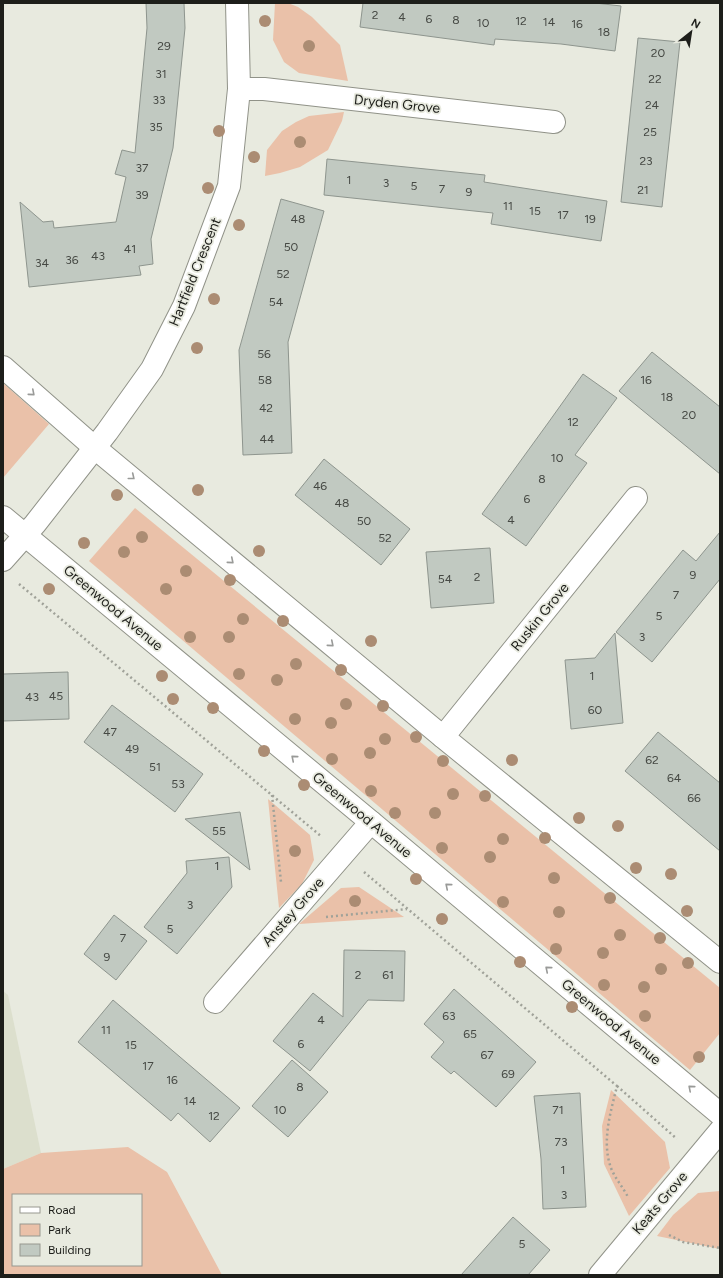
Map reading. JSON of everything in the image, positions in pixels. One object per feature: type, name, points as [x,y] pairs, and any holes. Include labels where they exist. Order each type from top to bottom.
[{"type":"street","name":"Hartfield Crescent","points":[[3,560],[95,448],[152,369],[184,306],[229,186],[240,89],[237,3]]},
{"type":"street","name":"Dryden Grove","points":[[240,89],[264,88],[554,122]]},
{"type":"street","points":[[3,367],[95,448],[443,737],[720,962]]},
{"type":"street","name":"Ruskin Grove","points":[[443,737],[636,498]]},
{"type":"street","name":"Greenwood Avenue","points":[[3,517],[720,1114]]},
{"type":"street","name":"Anstey Grove","points":[[215,1002],[371,822]]},
{"type":"street","name":"Keats Grove","points":[[600,1275],[720,1131]]},
{"type":"path","points":[[15,581],[343,854],[617,1086],[698,1158]]},
{"type":"path","points":[[617,1086],[608,1123],[608,1150],[610,1166],[637,1213],[659,1230],[683,1242],[720,1248]]},
{"type":"shaded area","points":[[3,991],[8,995],[41,1153],[3,1169]]},
{"type":"green space","points":[[275,3],[288,3],[298,7],[312,17],[340,45],[348,81],[299,73],[284,62],[273,40]]},
{"type":"green space","points":[[344,112],[342,121],[328,150],[300,167],[265,176],[267,150],[282,131],[309,116]]},
{"type":"green space","points":[[3,383],[49,424],[3,478]]},
{"type":"green space","points":[[135,508],[720,988],[720,1033],[690,1070],[89,561]]},
{"type":"green space","points":[[268,799],[310,835],[314,860],[302,884],[279,908]]},
{"type":"green space","points":[[359,887],[404,917],[299,924],[341,888]]},
{"type":"green space","points":[[611,1090],[665,1142],[670,1168],[629,1216],[604,1164],[602,1126]]},
{"type":"green space","points":[[128,1147],[167,1172],[222,1275],[3,1275],[3,1169],[41,1153]]},
{"type":"green space","points":[[720,1191],[720,1249],[657,1236],[673,1215],[698,1193]]},
{"type":"building","points":[[146,3],[184,3],[185,28],[173,148],[151,239],[153,264],[139,266],[141,275],[29,287],[20,202],[43,222],[53,221],[54,228],[116,222],[126,177],[115,174],[122,150],[135,153],[147,28]]},
{"type":"building","points":[[363,3],[595,3],[621,6],[615,51],[561,44],[495,39],[494,45],[360,27]]},
{"type":"building","points":[[638,38],[680,42],[662,207],[621,202]]},
{"type":"building","points":[[327,159],[485,175],[484,182],[607,201],[601,241],[491,224],[493,213],[324,195]]},
{"type":"building","points":[[281,199],[324,211],[288,342],[292,453],[243,455],[239,350]]},
{"type":"building","points":[[652,352],[720,407],[720,474],[619,391]]},
{"type":"building","points":[[583,374],[617,398],[575,455],[587,463],[526,546],[482,514]]},
{"type":"building","points":[[324,459],[410,529],[381,565],[295,495]]},
{"type":"building","points":[[720,532],[720,579],[652,662],[616,632],[683,550],[696,561]]},
{"type":"building","points":[[490,548],[494,603],[431,608],[426,552]]},
{"type":"building","points":[[615,633],[623,723],[571,729],[565,660],[595,658]]},
{"type":"building","points":[[68,672],[69,719],[3,721],[3,674]]},
{"type":"building","points":[[112,705],[203,774],[175,812],[84,742]]},
{"type":"building","points":[[658,732],[720,783],[720,851],[625,771]]},
{"type":"building","points":[[240,812],[250,870],[185,819]]},
{"type":"building","points":[[229,857],[232,887],[177,954],[144,927],[187,873],[186,861]]},
{"type":"building","points":[[114,915],[147,941],[116,980],[84,954]]},
{"type":"building","points":[[344,950],[405,951],[404,1001],[368,1000],[310,1071],[273,1041],[313,993],[343,1017]]},
{"type":"building","points":[[454,989],[536,1062],[496,1107],[454,1071],[451,1074],[431,1057],[444,1042],[424,1024]]},
{"type":"building","points":[[113,1000],[240,1108],[210,1142],[178,1113],[171,1121],[78,1042]]},
{"type":"building","points":[[292,1060],[328,1092],[288,1137],[252,1106]]},
{"type":"building","points":[[580,1093],[586,1207],[543,1209],[541,1159],[534,1096]]},
{"type":"building","points":[[513,1217],[550,1250],[528,1275],[461,1275]]}]
